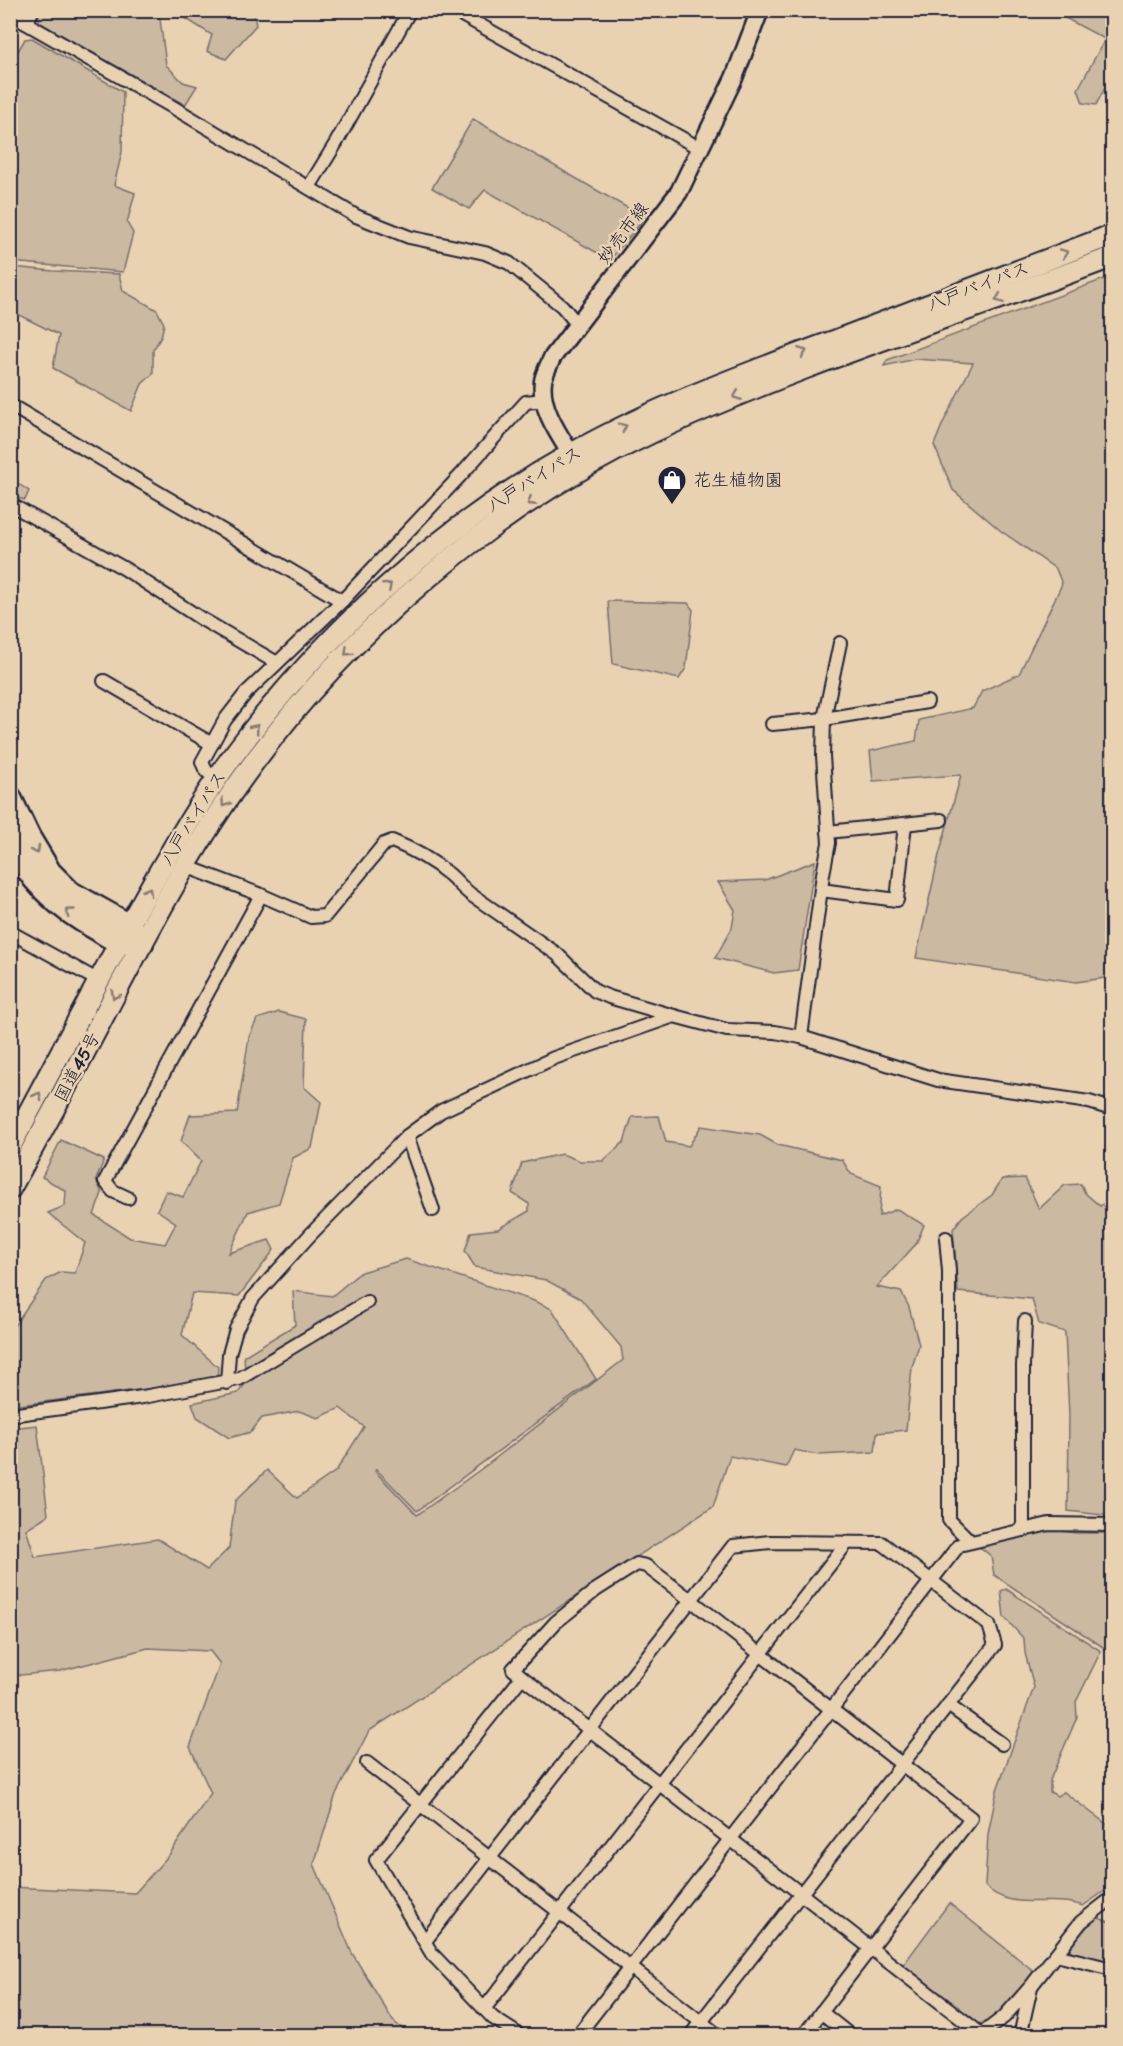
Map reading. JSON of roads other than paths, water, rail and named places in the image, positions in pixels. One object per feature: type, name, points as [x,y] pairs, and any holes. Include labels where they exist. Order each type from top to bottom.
[{"type":"highway","name":"八戸バイパス","points":[[142,943],[185,866],[242,778],[300,704],[339,661],[414,590],[454,556],[620,428],[696,392],[1113,235]]},
{"type":"highway","name":"八戸バイパス","points":[[124,933],[166,859],[217,779],[289,687],[338,633],[400,576],[447,536],[497,500],[576,462],[730,399],[1113,257]]},
{"type":"highway","points":[[10,797],[29,837],[50,872],[70,892],[124,933],[142,943]]},
{"type":"highway","points":[[10,840],[33,877],[49,896],[85,923],[124,933]]},
{"type":"highway","name":"国道45号","points":[[10,1147],[124,933]]},
{"type":"highway","name":"国道45号","points":[[10,1189],[142,943]]},
{"type":"main road","name":"妙売市線","points":[[576,462],[547,411],[543,380],[552,358],[679,192],[734,78],[760,10]]},
{"type":"street","points":[[26,23],[33,10]]},
{"type":"street","points":[[309,187],[410,10]]},
{"type":"street","points":[[453,10],[701,149]]},
{"type":"street","points":[[10,14],[356,216],[409,237],[485,253],[509,263],[562,306],[578,325]]},
{"type":"street","points":[[217,779],[206,771],[202,762],[225,720],[246,693],[342,601],[526,402],[544,400]]},
{"type":"street","points":[[10,405],[342,601]]},
{"type":"street","points":[[10,504],[125,569],[200,618],[277,663]]},
{"type":"street","points":[[801,1037],[820,890],[829,843],[823,756],[824,718],[840,643]]},
{"type":"street","points":[[104,681],[212,744]]},
{"type":"street","points":[[772,724],[927,702]]},
{"type":"street","points":[[828,832],[941,820]]},
{"type":"street","points":[[820,890],[897,900],[905,824]]},
{"type":"street","points":[[185,866],[311,917],[325,916],[384,844],[392,841],[411,849],[450,876],[468,894],[557,954],[595,991],[609,997],[727,1030],[775,1032],[801,1037],[938,1080],[1089,1102],[1113,1108]]},
{"type":"street","points":[[128,1198],[113,1191],[105,1181],[261,895]]},
{"type":"street","points":[[10,932],[99,981]]},
{"type":"street","points":[[227,1383],[229,1354],[236,1329],[253,1298],[310,1234],[406,1136],[441,1111],[554,1058],[674,1016]]},
{"type":"street","points":[[406,1136],[433,1210]]},
{"type":"street","points":[[946,1238],[949,1271],[949,1520],[970,1541]]},
{"type":"street","points":[[10,1415],[227,1383],[239,1379],[367,1302]]},
{"type":"street","points":[[1023,1530],[1025,1321]]},
{"type":"street","points":[[577,2036],[959,1545],[1049,1524],[1113,1525]]},
{"type":"street","points":[[425,1941],[592,1730],[733,1546],[770,1542],[882,1543],[989,1625],[995,1645],[690,2036]]},
{"type":"street","points":[[484,2009],[846,1544]]},
{"type":"street","points":[[803,2036],[871,1947],[971,1818],[646,1566],[637,1564],[596,1590],[556,1622],[513,1669],[871,1947],[980,2035],[1004,2017],[1081,1922],[1113,1898]]},
{"type":"street","points":[[521,2036],[493,2018],[432,1954],[376,1860],[522,1677]]},
{"type":"street","points":[[948,1705],[1002,1744]]},
{"type":"street","points":[[367,1764],[719,2036]]},
{"type":"street","points":[[1056,1955],[1113,1969]]},
{"type":"street","points":[[1020,2036],[1032,1985]]},
{"type":"street","points":[[821,2012],[851,2036]]},
{"type":"place","name":"花生植物園","points":[[672,506]]}]
